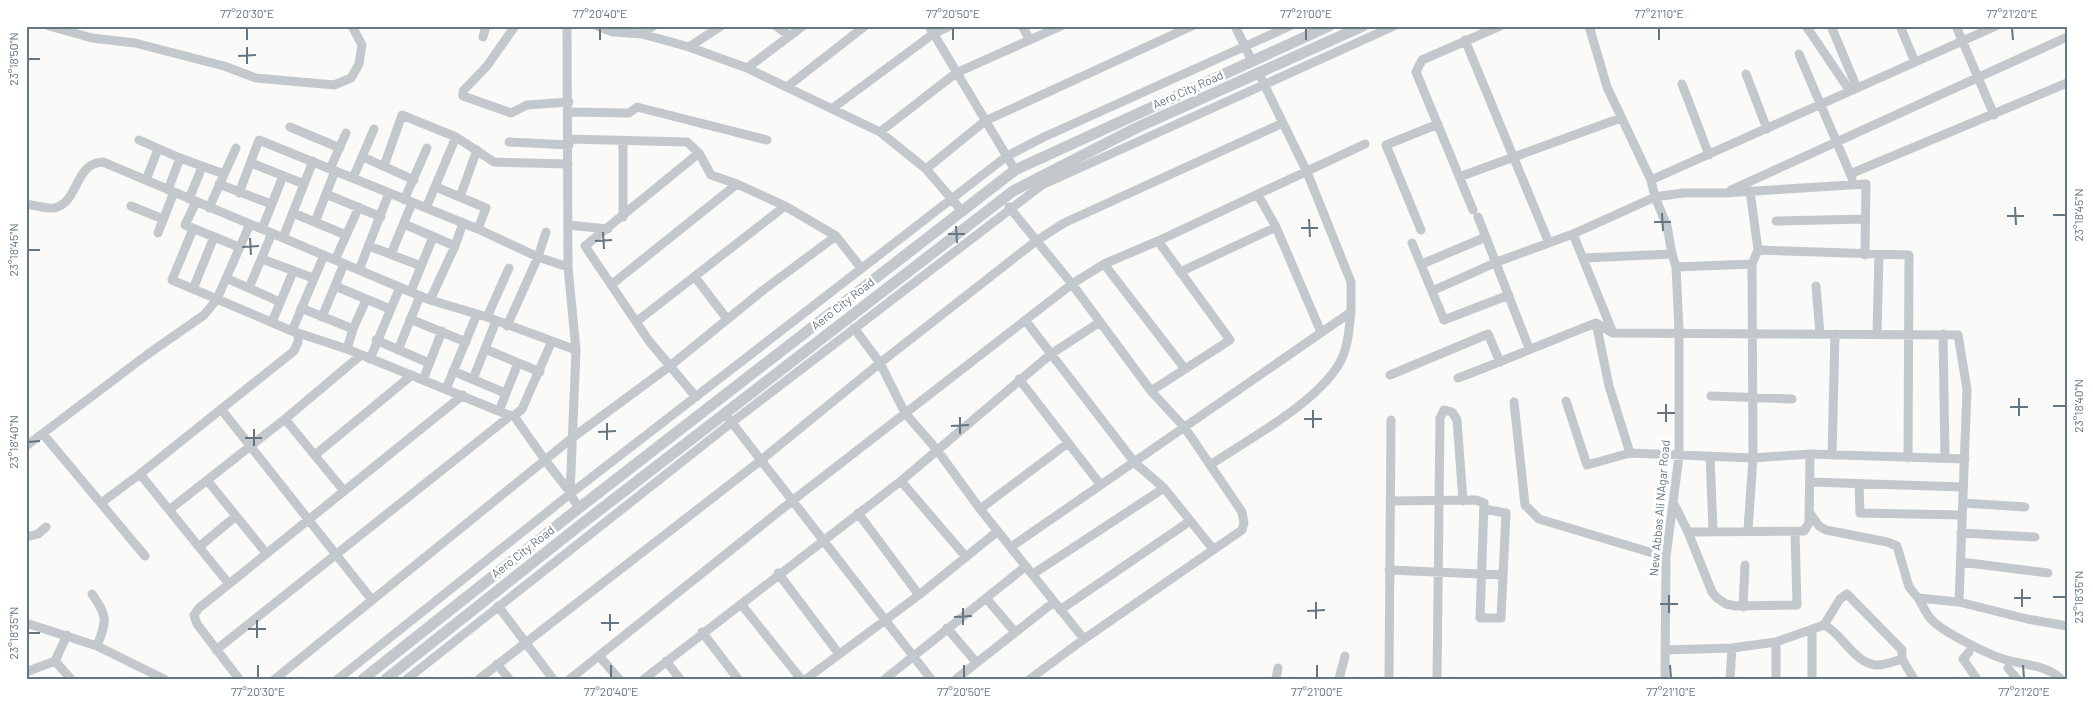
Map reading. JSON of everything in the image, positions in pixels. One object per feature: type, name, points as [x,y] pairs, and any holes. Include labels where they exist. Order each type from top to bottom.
[{"type":"street","points":[[50,26],[92,38],[135,43],[224,66],[256,78],[334,85],[351,78],[359,64],[362,45],[352,26]]},
{"type":"street","points":[[483,37],[486,26]]},
{"type":"street","points":[[515,26],[487,66],[463,91],[463,96],[511,113],[527,104],[569,102]]},
{"type":"street","points":[[567,26],[569,102],[568,268],[576,350],[570,492]]},
{"type":"street","points":[[597,26],[622,29],[689,47],[747,68],[833,108],[880,132],[926,169],[962,211]]},
{"type":"street","points":[[642,34],[653,26]]},
{"type":"street","points":[[689,47],[721,26]]},
{"type":"street","points":[[776,26],[790,36]]},
{"type":"street","points":[[747,68],[803,26]]},
{"type":"street","points":[[788,86],[865,26]]},
{"type":"street","points":[[833,108],[931,30],[950,26]]},
{"type":"street","points":[[1022,26],[1030,40]]},
{"type":"street","points":[[880,132],[956,73],[1061,26]]},
{"type":"street","points":[[926,169],[985,121],[1192,26]]},
{"type":"street","points":[[1235,26],[1252,61]]},
{"type":"street","points":[[338,679],[570,492],[1007,156],[1044,136],[1290,26]]},
{"type":"street","name":"Aero City Road","points":[[363,679],[579,508],[1015,170],[1329,26]]},
{"type":"street","name":"Aero City Road","points":[[386,679],[725,412],[851,323],[1013,191],[1136,128],[1261,79],[1363,26]]},
{"type":"street","points":[[407,679],[731,423],[851,323],[1042,185],[1261,79],[1394,26]]},
{"type":"street","points":[[1500,26],[1422,60],[1416,67],[1416,72],[1459,177],[1497,262],[1529,348]]},
{"type":"street","name":"New Abbas Ali NAgar Road","points":[[1589,26],[1607,87],[1651,180],[1655,197],[1668,226],[1676,267],[1679,332],[1679,456],[1666,557],[1665,679]]},
{"type":"street","points":[[1806,26],[1854,89]]},
{"type":"street","points":[[1831,26],[1854,89]]},
{"type":"street","points":[[1900,26],[1915,62]]},
{"type":"street","points":[[1956,26],[1994,115]]},
{"type":"street","points":[[1651,180],[1996,26]]},
{"type":"street","points":[[931,30],[1015,170]]},
{"type":"street","points":[[1724,193],[2067,38]]},
{"type":"street","points":[[1465,40],[1549,243]]},
{"type":"street","points":[[1799,54],[1855,186]]},
{"type":"street","points":[[1746,74],[1767,129]]},
{"type":"street","points":[[1210,465],[1306,401],[1327,382],[1340,362],[1348,340],[1351,312],[1351,282],[1307,172],[1261,79]]},
{"type":"street","points":[[1850,174],[2067,83]]},
{"type":"street","points":[[1682,84],[1710,155]]},
{"type":"street","points":[[569,112],[629,113],[637,107],[767,140]]},
{"type":"street","points":[[384,166],[402,115],[456,137],[494,162],[568,164]]},
{"type":"street","points":[[1459,177],[1621,118]]},
{"type":"street","points":[[479,679],[760,461],[880,363],[1036,241],[1064,223],[1283,123]]},
{"type":"street","points":[[1421,230],[1386,145],[1438,124]]},
{"type":"street","points":[[290,127],[340,148]]},
{"type":"street","points":[[353,178],[374,129]]},
{"type":"street","points":[[315,222],[346,133]]},
{"type":"street","points":[[426,208],[456,137]]},
{"type":"street","points":[[139,140],[202,167],[224,174]]},
{"type":"street","points":[[239,193],[259,140],[478,229],[538,257],[568,268]]},
{"type":"street","points":[[623,141],[623,217]]},
{"type":"street","points":[[510,142],[687,142],[699,153],[711,175],[785,206],[836,236],[861,268]]},
{"type":"street","points":[[570,679],[600,657],[792,501],[1072,284],[1104,264],[1158,241],[1365,144]]},
{"type":"street","points":[[209,208],[236,148]]},
{"type":"street","points":[[390,254],[404,224],[414,180],[427,148]]},
{"type":"street","points":[[146,180],[158,149]]},
{"type":"street","points":[[460,197],[477,150]]},
{"type":"street","points":[[696,397],[636,322],[585,246],[608,230],[699,153]]},
{"type":"street","points":[[363,156],[414,180]]},
{"type":"street","points":[[158,233],[180,158]]},
{"type":"street","points":[[283,238],[312,161]]},
{"type":"street","points":[[26,204],[54,208],[66,201],[85,169],[93,162],[103,162],[430,300],[477,314],[576,350]]},
{"type":"street","points":[[251,163],[304,184]]},
{"type":"street","points":[[202,167],[185,225],[239,246]]},
{"type":"street","points":[[262,229],[283,176]]},
{"type":"street","points":[[219,184],[271,204]]},
{"type":"street","points":[[611,285],[736,184]]},
{"type":"street","points":[[1432,291],[1497,262],[1573,234],[1655,197],[1683,193],[1724,193],[1866,184],[1865,255]]},
{"type":"street","points":[[436,187],[486,208],[478,229]]},
{"type":"street","points":[[1748,530],[1753,458],[1752,264],[1758,250],[1750,190]]},
{"type":"street","points":[[359,270],[382,217],[389,193]]},
{"type":"street","points":[[326,194],[382,217]]},
{"type":"street","points":[[1258,195],[1276,227],[1322,332]]},
{"type":"street","points":[[131,206],[163,219]]},
{"type":"street","points":[[636,322],[785,206]]},
{"type":"street","points":[[322,317],[335,286],[346,235],[359,207]]},
{"type":"street","points":[[1009,207],[1072,284],[1151,391],[1185,428],[1242,512],[1244,523],[1242,530],[1084,638],[1030,679]]},
{"type":"street","points":[[293,213],[346,235]]},
{"type":"street","points":[[1776,221],[1865,220]]},
{"type":"street","points":[[430,300],[455,246],[463,223]]},
{"type":"street","points":[[26,446],[148,354],[204,315],[217,299],[250,224]]},
{"type":"street","points":[[404,224],[455,246]]},
{"type":"street","points":[[568,225],[608,230]]},
{"type":"street","points":[[1180,272],[1276,227]]},
{"type":"street","points":[[193,229],[172,280],[295,332],[347,349],[512,416],[570,492],[579,508]]},
{"type":"street","points":[[507,326],[538,257],[546,232]]},
{"type":"street","points":[[250,288],[272,233]]},
{"type":"street","points":[[1573,234],[1613,333]]},
{"type":"street","points":[[276,679],[572,438],[670,366],[836,236]]},
{"type":"street","points":[[192,289],[214,237]]},
{"type":"street","points":[[411,291],[433,237]]},
{"type":"street","points":[[1422,264],[1486,237]]},
{"type":"street","points":[[1151,391],[1230,340],[1158,241]]},
{"type":"street","points":[[1412,243],[1444,320],[1509,294]]},
{"type":"street","points":[[369,246],[421,266]]},
{"type":"street","points":[[1758,250],[1879,256],[1909,255],[1908,458]]},
{"type":"street","points":[[1584,258],[1672,254]]},
{"type":"street","points":[[100,503],[140,474],[294,351],[298,342],[295,332],[301,308],[324,255]]},
{"type":"street","points":[[1877,333],[1879,256]]},
{"type":"street","points":[[262,258],[293,272],[313,278]]},
{"type":"street","points":[[1104,264],[1185,369]]},
{"type":"street","points":[[1676,267],[1752,264]]},
{"type":"street","points":[[472,379],[485,349],[491,319],[509,268]]},
{"type":"street","points":[[272,322],[293,272]]},
{"type":"street","points":[[695,276],[727,320]]},
{"type":"street","points":[[226,278],[280,302]]},
{"type":"street","points":[[335,286],[390,309]]},
{"type":"street","points":[[1816,286],[1820,334]]},
{"type":"street","points":[[170,510],[366,357],[376,340],[400,287]]},
{"type":"street","points":[[398,350],[420,296]]},
{"type":"street","points":[[347,349],[366,300]]},
{"type":"street","points":[[840,306],[880,363],[905,413],[937,450],[980,510],[1084,638]]},
{"type":"street","points":[[301,308],[353,330]]},
{"type":"street","points":[[1011,547],[1351,312]]},
{"type":"street","points":[[446,389],[477,314]]},
{"type":"street","points":[[410,319],[466,342]]},
{"type":"street","points":[[1025,320],[1135,462],[1164,488],[1213,549]]},
{"type":"street","points":[[644,679],[778,573],[901,481],[1051,354],[1100,322]]},
{"type":"street","points":[[1596,323],[1613,333],[1679,332],[1753,335],[1877,333],[1958,335],[1967,389],[1960,602]]},
{"type":"street","points":[[1458,378],[1500,362],[1529,348],[1596,323]]},
{"type":"street","points":[[1596,323],[1609,386],[1630,453]]},
{"type":"street","points":[[423,380],[442,331]]},
{"type":"street","points":[[1390,374],[1488,334],[1500,362]]},
{"type":"street","points":[[1832,455],[1835,334]]},
{"type":"street","points":[[1944,334],[1945,458]]},
{"type":"street","points":[[376,340],[429,363]]},
{"type":"street","points":[[216,650],[522,409],[540,372],[552,341]]},
{"type":"street","points":[[485,349],[540,372]]},
{"type":"street","points":[[499,411],[518,364]]},
{"type":"street","points":[[453,371],[506,393]]},
{"type":"street","points":[[315,455],[412,375]]},
{"type":"street","points":[[1020,379],[1100,484]]},
{"type":"street","points":[[239,679],[197,624],[194,615],[199,608],[463,395]]},
{"type":"street","points":[[1711,396],[1792,399]]},
{"type":"street","points":[[1566,400],[1587,465],[1630,453],[1753,458],[1810,454],[1965,459]]},
{"type":"street","points":[[1514,402],[1525,505],[1539,519],[1666,557]]},
{"type":"street","points":[[222,409],[307,520],[372,600]]},
{"type":"street","points":[[1437,679],[1440,418],[1442,412],[1447,410],[1456,416],[1457,420],[1463,501]]},
{"type":"street","points":[[725,412],[731,423],[760,461],[931,679]]},
{"type":"street","points":[[285,419],[344,491]]},
{"type":"street","points":[[1389,679],[1391,420]]},
{"type":"street","points":[[43,434],[145,556]]},
{"type":"street","points":[[980,510],[1068,443]]},
{"type":"street","points":[[1688,532],[1713,530],[1804,531],[1808,527],[1810,513],[1810,454]]},
{"type":"street","points":[[1710,456],[1713,530]]},
{"type":"street","points":[[140,474],[229,584]]},
{"type":"street","points":[[207,480],[266,553]]},
{"type":"street","points":[[901,481],[966,558]]},
{"type":"street","points":[[1810,482],[1964,487]]},
{"type":"street","points":[[1859,484],[1860,514],[1962,515]]},
{"type":"street","points":[[1032,574],[1164,488]]},
{"type":"street","points":[[1390,501],[1479,500],[1484,503],[1480,618],[1500,618],[1506,513],[1484,510]]},
{"type":"street","points":[[1963,503],[2025,507]]},
{"type":"street","points":[[1674,504],[1688,532],[1712,592],[1726,604],[1743,606],[1797,605],[1795,532]]},
{"type":"street","points":[[1810,513],[1819,526],[1826,530],[1888,542],[1897,546],[1906,579],[1930,618],[1946,632],[2005,660],[2029,664],[2054,673],[2061,679]]},
{"type":"street","points":[[858,514],[919,595]]},
{"type":"street","points":[[199,547],[236,516]]},
{"type":"street","points":[[956,679],[1015,632],[1190,521]]},
{"type":"street","points":[[26,537],[38,534],[46,527]]},
{"type":"street","points":[[806,679],[919,595],[998,531]]},
{"type":"street","points":[[1962,533],[2035,537]]},
{"type":"street","points":[[1961,562],[2048,573]]},
{"type":"street","points":[[1743,606],[1745,565]]},
{"type":"street","points":[[885,679],[1026,566]]},
{"type":"street","points":[[1389,570],[1438,570],[1503,575]]},
{"type":"street","points":[[778,573],[839,654]]},
{"type":"street","points":[[92,594],[105,616],[105,625],[97,646]]},
{"type":"street","points":[[1665,650],[1732,648],[1776,642],[1824,625],[1840,600],[1847,594],[1902,650],[1902,659],[1914,679]]},
{"type":"street","points":[[986,598],[1015,632]]},
{"type":"street","points":[[1918,598],[1960,602],[2027,619],[2067,626]]},
{"type":"street","points":[[741,604],[800,679]]},
{"type":"street","points":[[498,606],[552,678]]},
{"type":"street","points":[[26,623],[67,634],[97,646],[164,679]]},
{"type":"street","points":[[1824,625],[1831,628],[1861,658],[1875,665],[1902,659]]},
{"type":"street","points":[[947,628],[976,662]]},
{"type":"street","points":[[1812,629],[1812,679]]},
{"type":"street","points":[[702,632],[738,679]]},
{"type":"street","points":[[26,672],[55,661],[67,634]]},
{"type":"street","points":[[1776,642],[1776,679]]},
{"type":"street","points":[[1730,679],[1732,648]]},
{"type":"street","points":[[1969,652],[1963,658],[1964,662],[1977,679]]},
{"type":"street","points":[[1339,679],[1345,656]]},
{"type":"street","points":[[600,657],[619,679]]},
{"type":"street","points":[[55,661],[71,679]]},
{"type":"street","points":[[666,661],[680,679]]},
{"type":"street","points":[[497,664],[509,679]]},
{"type":"street","points":[[1276,679],[1278,668]]},
{"type":"street","points":[[2008,668],[2017,679]]}]
